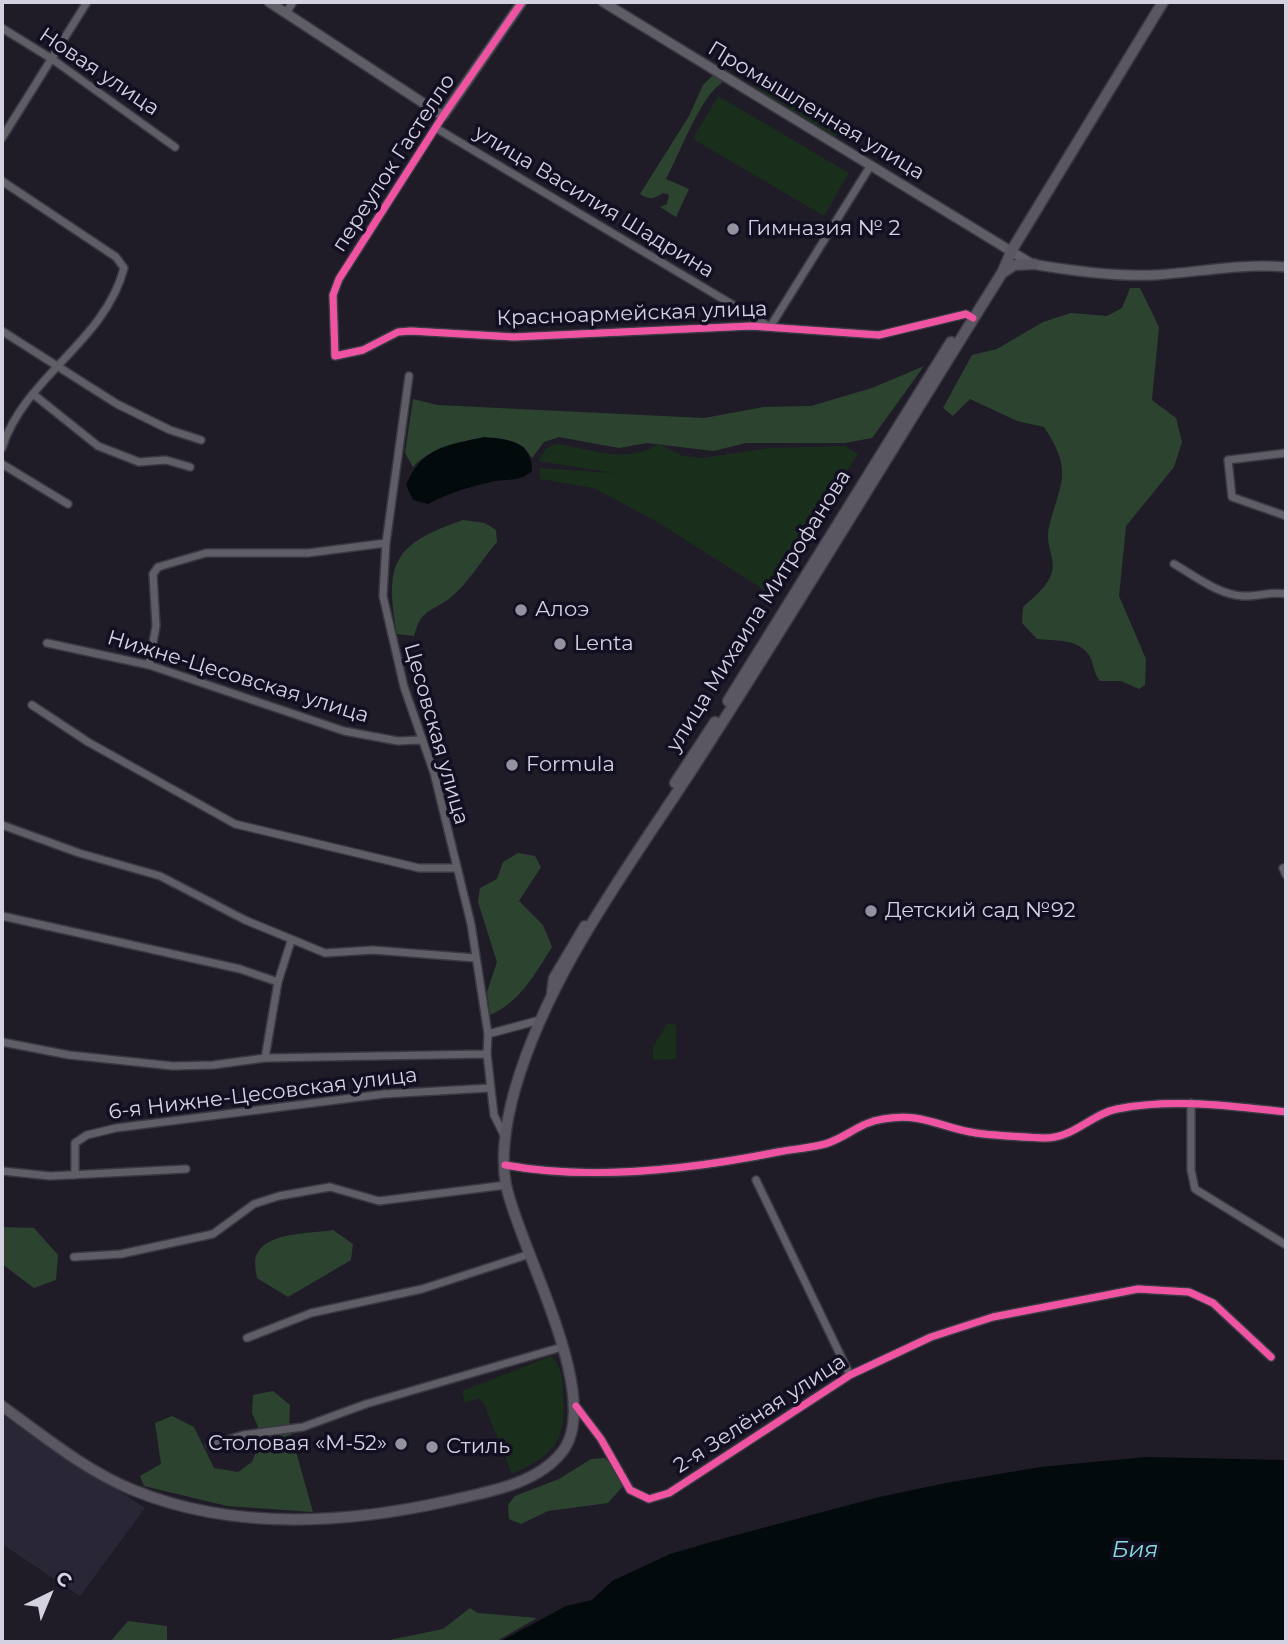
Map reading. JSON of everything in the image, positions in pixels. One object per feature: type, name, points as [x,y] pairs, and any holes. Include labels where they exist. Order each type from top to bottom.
[{"type":"main road","name":"улица Михаила Митрофанова","points":[[576,1406],[562,1347],[506,1185],[506,1138],[516,1086],[540,1020],[619,882],[760,664],[850,509],[1163,2]]},
{"type":"main road","name":"улица Михаила Митрофанова","points":[[1130,57],[1170,2]]},
{"type":"main road","name":"улица Михаила Митрофанова","points":[[971,316],[1002,273],[1012,250]]},
{"type":"main road","points":[[1002,273],[1014,265],[1034,264]]},
{"type":"main road","points":[[2,1406],[79,1459],[132,1490],[226,1513],[314,1520],[382,1515],[514,1484],[547,1467],[558,1458],[572,1435],[576,1406]]},
{"type":"street","points":[[2,138],[87,2]]},
{"type":"street","points":[[269,2],[443,116]]},
{"type":"street","points":[[286,13],[293,2]]},
{"type":"street","name":"переулок Гастелло","points":[[335,356],[333,296],[340,279],[443,116],[522,2]]},
{"type":"street","name":"Промышленная улица","points":[[603,2],[1012,250]]},
{"type":"street","name":"Новая улица","points":[[2,28],[52,59],[175,147]]},
{"type":"street","name":"улица Василия Шадрина","points":[[436,128],[770,327]]},
{"type":"street","points":[[770,327],[871,165]]},
{"type":"street","points":[[2,181],[116,257],[124,268],[116,289],[87,335],[13,419],[2,448]]},
{"type":"street","points":[[1012,250],[1034,264],[1084,272],[1155,275],[1230,266],[1286,267]]},
{"type":"street","name":"Красноармейская улица","points":[[335,356],[363,350],[398,332],[411,331],[514,337],[770,327],[879,335],[971,316]]},
{"type":"street","points":[[2,331],[144,418],[201,440]]},
{"type":"street","name":"Цесовская улица","points":[[409,376],[386,542],[383,596],[389,632],[420,740],[434,773],[455,869],[471,924],[488,1034],[487,1054],[494,1115],[506,1138]]},
{"type":"street","points":[[33,394],[98,446],[139,462],[166,460],[190,467]]},
{"type":"street","points":[[1286,453],[1228,460],[1232,498],[1286,516]]},
{"type":"street","points":[[2,464],[68,504]]},
{"type":"street","points":[[149,665],[156,626],[153,574],[158,567],[206,553],[308,553],[386,542]]},
{"type":"street","points":[[1174,564],[1224,592],[1238,596],[1266,592],[1286,594]]},
{"type":"street","name":"Нижне-Цесовская улица","points":[[47,643],[149,665],[344,731],[398,741],[420,740]]},
{"type":"street","points":[[32,705],[88,742],[236,824],[419,868],[455,869]]},
{"type":"street","points":[[2,825],[79,853],[160,876],[291,941],[333,954],[373,950],[475,958]]},
{"type":"street","points":[[2,916],[240,969],[278,982]]},
{"type":"street","points":[[265,1058],[278,982],[291,941]]},
{"type":"street","points":[[488,1034],[540,1020]]},
{"type":"street","points":[[2,1042],[69,1055],[173,1066],[213,1065],[265,1058],[487,1054]]},
{"type":"street","name":"6-я Нижне-Цесовская улица","points":[[75,1175],[72,1150],[75,1143],[88,1135],[116,1128],[384,1094],[490,1088]]},
{"type":"street","points":[[1191,1103],[1192,1177],[1195,1189],[1286,1245]]},
{"type":"street","points":[[505,1165],[546,1173],[621,1171],[735,1161],[824,1145],[856,1127],[891,1118],[930,1119],[974,1133],[1048,1138],[1077,1130],[1107,1111],[1191,1103],[1286,1112]]},
{"type":"street","points":[[2,1171],[75,1175],[186,1169]]},
{"type":"street","name":"2-я Зелёная улица","points":[[756,1180],[850,1375]]},
{"type":"street","points":[[74,1257],[121,1254],[213,1234],[254,1204],[317,1189],[338,1187],[362,1199],[379,1201],[506,1185]]},
{"type":"street","points":[[247,1338],[311,1313],[422,1289],[530,1254]]},
{"type":"street","name":"2-я Зелёная улица","points":[[576,1406],[601,1439],[630,1490],[649,1499],[669,1493],[850,1375],[931,1337],[983,1320],[1138,1289],[1189,1292],[1213,1303],[1271,1357]]},
{"type":"street","points":[[210,1445],[243,1436],[303,1427],[366,1404],[470,1377],[562,1347]]},
{"type":"shaded area","points":[[2,1415],[145,1508],[80,1596],[2,1544]]},
{"type":"green space","points":[[713,75],[722,79],[722,83],[698,112],[666,179],[689,189],[676,217],[660,207],[667,204],[669,195],[663,193],[652,198],[640,194],[689,116],[703,85]]},
{"type":"green space","points":[[758,77],[767,81],[766,88],[830,127],[835,122],[839,124],[836,137],[753,86]]},
{"type":"green space","points":[[718,96],[849,173],[824,216],[693,139]]},
{"type":"green space","points":[[1130,288],[1140,288],[1159,327],[1152,400],[1176,418],[1182,442],[1174,467],[1126,526],[1119,596],[1146,659],[1145,685],[1139,689],[1121,681],[1100,681],[1091,658],[1084,650],[1065,641],[1037,639],[1022,623],[1023,607],[1044,586],[1053,567],[1048,533],[1060,491],[1062,469],[1054,443],[1044,427],[1017,421],[970,399],[953,416],[943,408],[972,355],[997,349],[1043,322],[1071,313],[1107,316],[1122,308]]},
{"type":"green space","points":[[924,366],[872,438],[845,443],[746,443],[713,451],[647,443],[619,448],[559,437],[544,442],[532,458],[523,446],[450,446],[424,457],[413,467],[405,453],[413,399],[437,405],[704,418],[764,407],[811,406],[872,388]]},
{"type":"green space","points":[[556,444],[621,455],[633,454],[659,444],[683,456],[702,458],[770,448],[845,446],[858,454],[772,595],[659,523],[594,488],[540,479],[540,468],[614,473],[538,461],[546,449]]},
{"type":"green space","points":[[463,520],[485,523],[496,530],[497,542],[457,592],[424,615],[414,636],[397,634],[392,589],[399,559],[422,538]]},
{"type":"green space","points":[[518,853],[535,856],[541,867],[519,901],[543,925],[552,947],[518,995],[490,1015],[487,992],[497,962],[478,902],[480,888],[497,879],[503,862]]},
{"type":"green space","points":[[668,1023],[676,1025],[676,1059],[653,1060],[653,1046]]},
{"type":"green space","points":[[2,1227],[34,1228],[58,1255],[56,1280],[34,1288],[2,1264]]},
{"type":"green space","points":[[333,1230],[353,1244],[351,1260],[288,1297],[257,1278],[256,1256],[269,1242],[290,1235]]},
{"type":"green space","points":[[551,1356],[559,1368],[562,1381],[564,1408],[560,1434],[549,1452],[512,1474],[484,1404],[479,1398],[465,1403],[462,1391]]},
{"type":"green space","points":[[273,1391],[290,1405],[289,1427],[313,1512],[227,1506],[144,1486],[140,1476],[161,1464],[155,1423],[172,1416],[194,1427],[214,1468],[238,1472],[252,1462],[262,1436],[252,1413],[253,1395]]},
{"type":"green space","points":[[605,1458],[619,1471],[623,1486],[608,1503],[548,1511],[521,1524],[509,1519],[508,1505],[515,1496],[559,1479],[591,1459]]},
{"type":"green space","points":[[470,1608],[478,1613],[537,1618],[495,1642],[380,1642],[443,1629]]},
{"type":"green space","points":[[128,1621],[167,1626],[167,1642],[110,1642]]},
{"type":"water","points":[[484,437],[510,441],[523,448],[528,453],[532,471],[517,479],[491,482],[428,504],[413,500],[406,485],[412,472],[428,455],[447,446]]},
{"type":"water","name":"Бия","points":[[1146,1457],[1286,1460],[1286,1642],[499,1642],[566,1606],[592,1600],[612,1581],[670,1554],[725,1538],[879,1497],[946,1483],[1040,1467]]},
{"type":"cycle path","points":[[522,2],[443,116],[339,279],[333,295],[335,356],[363,350],[398,332],[411,331],[514,337],[751,326],[879,335],[966,314],[973,318]]},
{"type":"cycle path","points":[[505,1165],[572,1172],[677,1168],[819,1145],[833,1141],[867,1123],[897,1117],[921,1119],[976,1133],[1045,1138],[1065,1134],[1108,1112],[1138,1106],[1202,1104],[1286,1112]]},
{"type":"cycle path","points":[[576,1406],[601,1439],[630,1490],[649,1499],[669,1493],[850,1375],[931,1337],[993,1317],[1138,1289],[1189,1292],[1213,1303],[1271,1357]]},
{"type":"place","name":"Гимназия № 2","points":[[733,229]]},
{"type":"place","name":"Алоэ","points":[[521,610]]},
{"type":"place","name":"Lenta","points":[[560,644]]},
{"type":"place","name":"Formula","points":[[512,765]]},
{"type":"place","name":"Детский сад №92","points":[[871,911]]},
{"type":"place","name":"Столовая «М-52»","points":[[401,1444]]},
{"type":"place","name":"Стиль","points":[[432,1447]]}]
